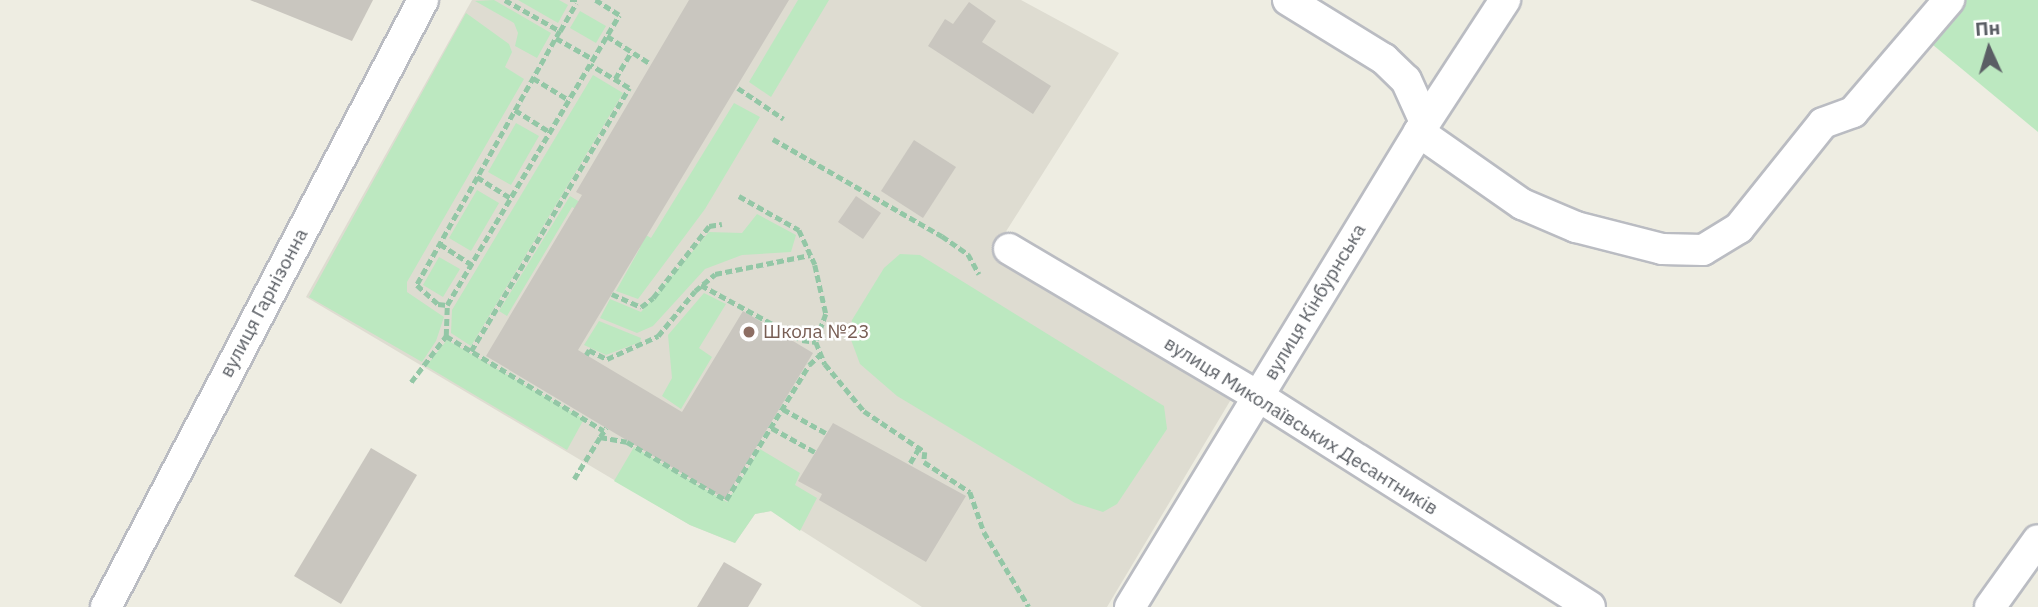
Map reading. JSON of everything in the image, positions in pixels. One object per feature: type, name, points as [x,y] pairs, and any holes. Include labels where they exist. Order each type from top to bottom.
[{"type":"street","name":"вулиця Гарнізонна","points":[[106,607],[423,0]]},
{"type":"street","points":[[1288,0],[1384,59],[1406,80],[1422,127],[1522,204],[1576,227],[1662,248],[1703,250],[1739,228],[1760,197],[1823,123],[1853,112],[1949,0]]},
{"type":"street","name":"вулиця Кінбурнська","points":[[1130,607],[1422,127],[1505,0]]},
{"type":"street","name":"вулиця Миколаївських Десантників","points":[[1009,249],[1258,396],[1590,607]]},
{"type":"street","points":[[1990,607],[2038,540]]},
{"type":"path","points":[[505,0],[560,31]]},
{"type":"path","points":[[447,305],[423,295],[416,285],[577,2],[570,0]]},
{"type":"path","points":[[411,382],[446,336],[447,305],[619,15],[595,0]]},
{"type":"path","points":[[607,36],[651,64]]},
{"type":"path","points":[[556,38],[593,59]]},
{"type":"path","points":[[615,79],[631,51]]},
{"type":"path","points":[[471,351],[629,88],[590,65]]},
{"type":"path","points":[[533,78],[569,100]]},
{"type":"path","points":[[738,88],[784,119]]},
{"type":"path","points":[[515,110],[550,132]]},
{"type":"path","points":[[773,139],[881,205],[942,236],[968,254],[979,274]]},
{"type":"path","points":[[477,177],[511,198]]},
{"type":"path","points":[[739,196],[799,230],[810,255],[826,314],[816,342],[821,354],[864,411],[925,452],[924,462],[970,492],[984,532],[1029,607]]},
{"type":"path","points":[[611,294],[641,307],[653,298],[709,226],[722,224]]},
{"type":"path","points":[[440,243],[472,265]]},
{"type":"path","points":[[586,355],[589,350],[607,359],[658,336],[701,285],[715,274],[810,255]]},
{"type":"path","points":[[701,285],[802,340],[816,342]]},
{"type":"path","points":[[446,336],[605,430],[574,480]]},
{"type":"path","points":[[600,437],[628,442],[726,500],[821,354]]},
{"type":"path","points":[[783,409],[826,433]]},
{"type":"path","points":[[772,428],[815,452]]},
{"type":"path","points":[[909,463],[919,448]]},
{"type":"shaded area","name":"Школа №23","points":[[472,0],[1021,0],[1119,53],[993,252],[1236,391],[1107,607],[922,607],[771,511],[755,514],[735,543],[690,525],[306,297]]},
{"type":"green space","points":[[494,0],[551,33],[537,58],[515,46],[518,33],[514,23],[475,1]]},
{"type":"green space","points":[[518,0],[559,0],[568,5],[558,23]]},
{"type":"green space","points":[[798,0],[829,0],[771,97],[749,82]]},
{"type":"green space","points":[[1949,0],[2038,0],[2038,132],[1921,35]]},
{"type":"green space","points":[[580,11],[606,26],[596,43],[570,28]]},
{"type":"green space","points":[[466,13],[509,44],[512,52],[505,67],[524,79],[407,282],[407,292],[444,317],[436,341],[422,362],[309,297]]},
{"type":"green space","points":[[593,75],[623,93],[471,346],[451,333],[452,310]]},
{"type":"green space","points":[[734,103],[760,117],[705,209],[638,299],[616,291],[640,248],[614,233],[623,221],[651,238]]},
{"type":"green space","points":[[516,123],[539,136],[511,185],[488,172]]},
{"type":"green space","points":[[477,190],[499,203],[471,251],[449,238]]},
{"type":"green space","points":[[570,196],[601,215],[596,221],[572,207],[507,316],[499,311]]},
{"type":"green space","points":[[757,214],[796,235],[791,252],[742,255],[705,269],[653,326],[637,333],[600,318],[610,299],[641,312],[709,232],[742,233]]},
{"type":"green space","points":[[900,254],[920,255],[1164,406],[1167,429],[1117,504],[1103,512],[1075,503],[897,396],[860,364],[850,337],[852,320],[884,268]]},
{"type":"green space","points":[[439,257],[460,269],[443,297],[423,285]]},
{"type":"green space","points":[[704,293],[726,304],[699,348],[712,357],[681,409],[662,396],[672,378],[668,335]]},
{"type":"green space","points":[[599,321],[641,338],[640,342],[606,355],[584,345]]},
{"type":"green space","points":[[447,340],[584,419],[567,450],[426,366]]},
{"type":"green space","points":[[634,447],[727,502],[760,449],[800,473],[795,485],[817,498],[800,531],[771,511],[755,514],[735,543],[690,525],[614,481]]},
{"type":"building","points":[[250,0],[373,0],[352,41]]},
{"type":"building","points":[[689,0],[789,0],[578,350],[682,412],[743,311],[813,353],[725,499],[486,356],[582,195],[576,192]]},
{"type":"building","points":[[969,2],[996,21],[982,42],[1051,86],[1033,114],[928,46],[945,19],[953,24]]},
{"type":"building","points":[[914,140],[956,167],[923,218],[881,191]]},
{"type":"building","points":[[856,196],[881,213],[863,239],[838,222]]},
{"type":"building","points":[[833,423],[966,496],[926,562],[819,500],[822,494],[798,481]]},
{"type":"building","points":[[371,448],[417,475],[341,604],[294,576]]},
{"type":"building","points":[[724,562],[762,584],[748,607],[697,607]]},
{"type":"place","name":"Школа №23","points":[[749,332]]}]
